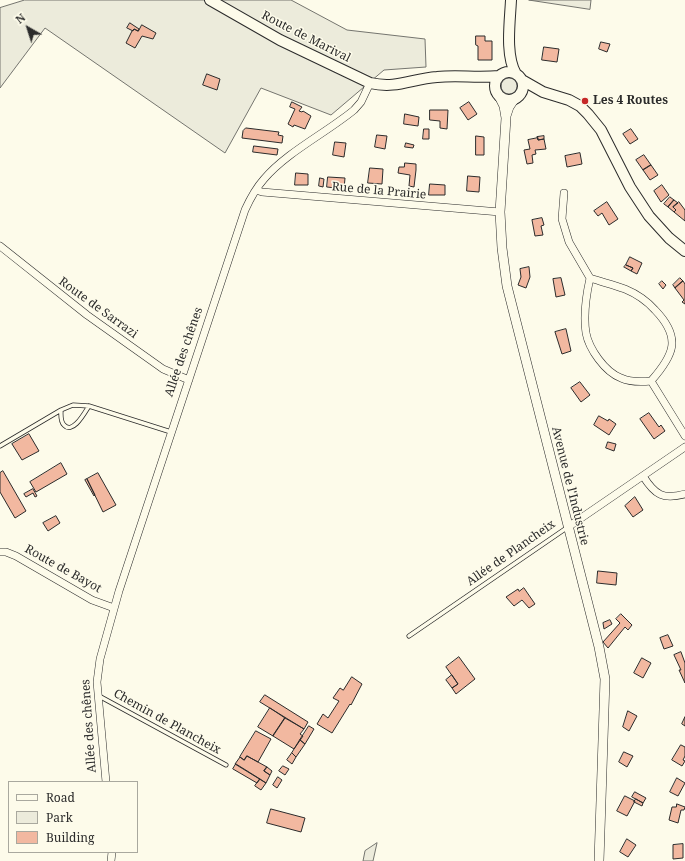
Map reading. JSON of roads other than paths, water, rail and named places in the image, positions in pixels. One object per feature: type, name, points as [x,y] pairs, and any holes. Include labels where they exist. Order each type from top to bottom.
[{"type":"main road","name":"Route de Marival","points":[[210,0],[280,40],[370,84]]},
{"type":"main road","points":[[497,92],[496,80],[506,64],[509,47],[511,0]]},
{"type":"main road","points":[[509,47],[511,61],[523,88],[517,96]]},
{"type":"main road","points":[[370,84],[386,86],[399,85],[436,77],[500,75],[509,72],[544,92],[569,100],[580,106],[601,130],[630,187],[648,216],[669,238],[685,250]]},
{"type":"main road","points":[[475,76],[486,80],[507,100],[532,92],[544,92]]},
{"type":"street","name":"Allée des chênes","points":[[106,781],[97,682],[100,660],[114,608],[245,210],[264,178],[280,164],[354,110],[361,102],[370,84]]},
{"type":"street","name":"Avenue de l'Industrie","points":[[497,92],[504,106],[506,118]]},
{"type":"street","name":"Avenue de l'Industrie","points":[[517,96],[509,107],[506,118],[500,212],[502,248],[507,286],[599,647],[605,679],[599,861]]},
{"type":"street","name":"Rue de la Prairie","points":[[256,190],[262,192],[500,212]]},
{"type":"street","points":[[564,194],[562,219],[569,242],[590,278],[585,309],[586,334],[597,357],[606,369],[621,378],[638,382],[651,381],[664,367],[672,350],[672,333],[664,320],[646,300],[626,289],[590,278]]},
{"type":"street","name":"Route de Sarrazi","points":[[0,246],[87,315],[163,369],[189,380]]},
{"type":"street","points":[[651,381],[685,436]]},
{"type":"street","name":"Allée de Plancheix","points":[[568,527],[685,447]]},
{"type":"street","points":[[643,476],[654,491],[665,497],[685,494]]},
{"type":"street","name":"Route de Bayot","points":[[0,552],[6,552],[16,556],[92,600],[114,608]]},
{"type":"lane","points":[[0,446],[61,410],[74,406],[89,406],[171,432]]},
{"type":"lane","points":[[61,410],[60,418],[63,424],[68,427],[72,427],[78,422],[89,406]]},
{"type":"lane","name":"Allée de Plancheix","points":[[409,636],[568,527]]},
{"type":"lane","name":"Chemin de Plancheix","points":[[98,695],[226,765]]},
{"type":"place","name":"Les 4 Routes","points":[[585,101]]}]
